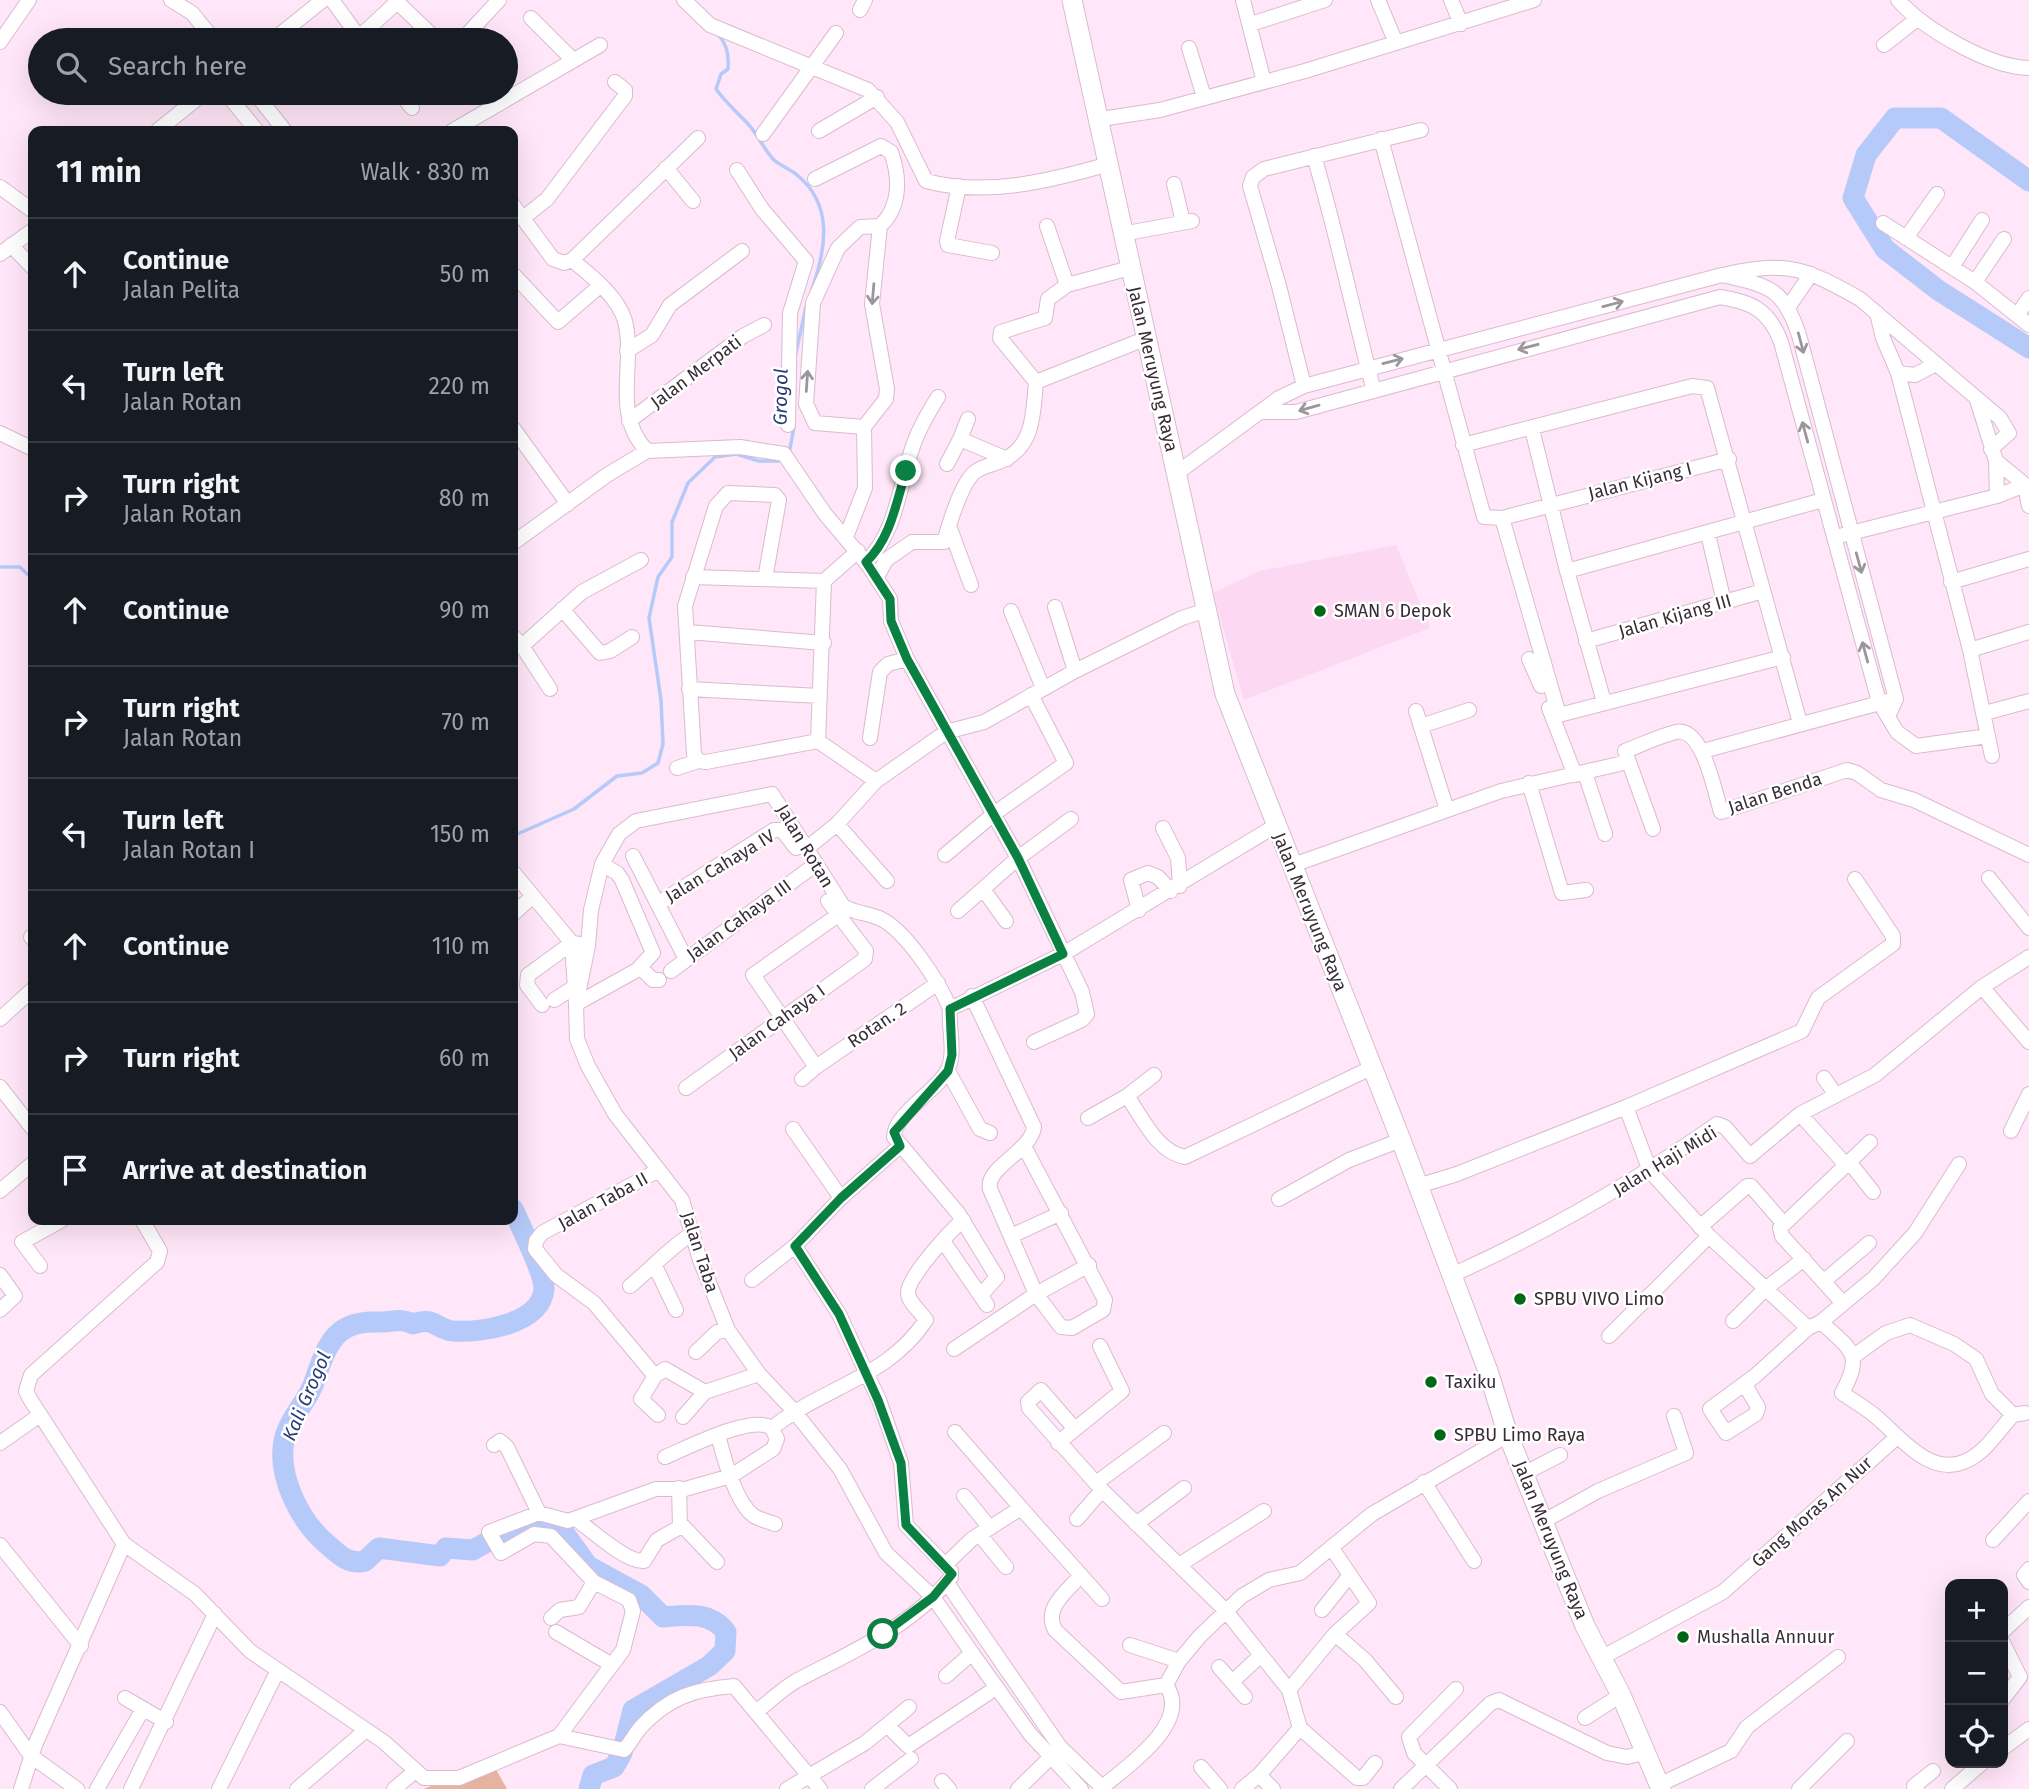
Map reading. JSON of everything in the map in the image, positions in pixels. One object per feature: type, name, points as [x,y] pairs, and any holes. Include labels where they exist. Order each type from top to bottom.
[{"type":"main road","name":"Jalan Meruyung Raya","points":[[1072,0],[1101,119],[1122,234],[1225,694],[1401,1140],[1508,1435],[1585,1626],[1621,1695],[1660,1788]]},
{"type":"street","points":[[1,39],[29,0]]},
{"type":"street","points":[[171,0],[192,13],[204,28]]},
{"type":"street","points":[[288,28],[323,0]]},
{"type":"street","points":[[332,0],[351,28]]},
{"type":"street","points":[[473,28],[499,0]]},
{"type":"street","points":[[684,0],[710,25],[813,65],[868,90],[897,122],[923,178],[935,183],[959,186],[1021,185],[1109,164]]},
{"type":"street","points":[[1242,0],[1251,24],[1264,82]]},
{"type":"street","points":[[1377,0],[1396,43]]},
{"type":"street","points":[[1451,0],[1461,24]]},
{"type":"street","points":[[1101,119],[1138,115],[1264,82],[1461,24],[1515,3],[1534,0]]},
{"type":"street","points":[[1898,0],[1917,19],[2007,66],[2029,68]]},
{"type":"street","points":[[370,28],[396,1],[419,28]]},
{"type":"street","points":[[1251,24],[1316,2]]},
{"type":"street","points":[[531,18],[573,60]]},
{"type":"street","points":[[1884,45],[1917,19]]},
{"type":"street","points":[[763,134],[836,33]]},
{"type":"street","points":[[518,92],[600,45]]},
{"type":"street","points":[[1189,48],[1204,97]]},
{"type":"street","points":[[523,218],[547,199],[625,96],[625,90],[615,82]]},
{"type":"street","points":[[819,131],[877,97]]},
{"type":"street","points":[[162,126],[185,105]]},
{"type":"street","points":[[236,105],[253,126]]},
{"type":"street","points":[[264,105],[281,126]]},
{"type":"street","points":[[461,126],[496,105]]},
{"type":"street","points":[[1304,386],[1250,186],[1254,177],[1264,169],[1421,130]]},
{"type":"street","points":[[518,212],[553,259],[564,263],[572,260],[698,138]]},
{"type":"street","points":[[1381,139],[1481,512],[1490,519],[1502,519],[1559,715],[1783,657]]},
{"type":"street","points":[[788,425],[790,313],[819,262],[860,228],[880,226],[887,220],[897,196],[897,168],[891,152],[881,146],[815,179]]},
{"type":"street","points":[[1314,156],[1345,264],[1354,319],[1374,391]]},
{"type":"street","points":[[666,168],[692,201]]},
{"type":"street","points":[[737,170],[762,209],[819,262]]},
{"type":"street","points":[[1122,234],[1187,221],[1174,184]]},
{"type":"street","points":[[959,186],[948,245],[992,253]]},
{"type":"street","points":[[0,187],[28,207]]},
{"type":"street","points":[[1906,238],[1937,194]]},
{"type":"street","points":[[1952,267],[1982,220]]},
{"type":"street","points":[[1883,223],[1975,282],[2024,320],[2029,298]]},
{"type":"street","points":[[846,537],[865,488],[864,427],[886,399],[887,389],[872,304],[880,226]]},
{"type":"street","points":[[1046,226],[1067,285]]},
{"type":"street","points":[[28,234],[6,250],[28,265]]},
{"type":"street","points":[[1975,282],[2004,239]]},
{"type":"street","points":[[627,351],[652,335],[670,305],[742,251]]},
{"type":"street","points":[[572,260],[601,285],[624,319],[627,351],[624,395],[629,421],[639,443],[647,451]]},
{"type":"street","points":[[819,262],[813,303],[806,404],[815,423],[864,427]]},
{"type":"street","points":[[1177,473],[1279,398],[1304,386],[1722,275],[1768,266],[1788,267],[1811,274],[1860,299],[1877,313],[2000,418],[2009,433],[1994,455]]},
{"type":"street","points":[[693,577],[824,581],[886,560],[898,549],[912,542],[944,542],[969,478],[986,466],[1007,459],[1028,437],[1032,428],[1035,382],[1000,334],[1045,318],[1048,299],[1067,285],[1130,268]]},
{"type":"street","points":[[1789,306],[1811,274]]},
{"type":"street","points":[[1722,275],[1771,289],[1789,306],[1896,699],[1889,715]]},
{"type":"street","points":[[518,279],[558,322],[601,285]]},
{"type":"street","points":[[1760,308],[1771,289]]},
{"type":"street","points":[[1263,412],[1296,412],[1720,297],[1744,300],[1760,308],[1775,325],[1781,342],[1879,702],[1897,732],[1916,746],[1988,736]]},
{"type":"street","points":[[1877,313],[1883,338],[1898,373],[1970,650],[1992,756]]},
{"type":"street","name":"Jalan Merpati","points":[[629,421],[743,336],[764,325]]},
{"type":"street","points":[[1035,382],[1147,338]]},
{"type":"street","points":[[1898,373],[1915,375],[1936,364]]},
{"type":"street","points":[[1463,445],[1692,386],[1703,386],[1709,390],[1800,723]]},
{"type":"street","points":[[869,566],[888,532],[912,446],[938,397]]},
{"type":"street","points":[[1977,400],[1994,455],[1997,495]]},
{"type":"street","points":[[947,464],[968,419]]},
{"type":"street","points":[[1532,429],[1567,571],[1604,702]]},
{"type":"street","points":[[1028,437],[1043,431]]},
{"type":"street","points":[[0,433],[28,447]]},
{"type":"street","points":[[518,435],[568,504]]},
{"type":"street","points":[[960,439],[1007,459]]},
{"type":"street","points":[[518,539],[607,475],[647,451],[740,447],[777,451],[790,462],[825,514],[869,566],[890,599],[891,621],[907,659],[946,732],[995,813],[1082,992],[1087,1014],[1082,1020],[1034,1042]]},
{"type":"street","points":[[1994,455],[2027,486],[2029,506]]},
{"type":"street","name":"Jalan Kijang I","points":[[1502,519],[1551,503],[1729,459]]},
{"type":"street","points":[[1834,537],[2027,486]]},
{"type":"street","points":[[698,761],[694,754],[685,606],[716,506],[728,493],[775,495],[781,505],[765,579]]},
{"type":"street","points":[[1567,571],[1708,534],[1822,500]]},
{"type":"street","points":[[949,526],[971,586]]},
{"type":"street","points":[[1708,534],[1724,602]]},
{"type":"street","points":[[1951,582],[2029,559]]},
{"type":"street","points":[[518,640],[598,582],[641,560]]},
{"type":"street","points":[[818,741],[824,643],[824,581]]},
{"type":"street","name":"Jalan Kijang III","points":[[1586,641],[1763,592]]},
{"type":"street","points":[[1055,607],[1075,671]]},
{"type":"street","points":[[562,609],[600,653],[610,651],[632,637]]},
{"type":"street","points":[[806,849],[837,824],[876,781],[946,732],[984,722],[1075,671],[1182,618],[1206,610]]},
{"type":"street","points":[[945,855],[995,813],[1066,763],[1037,691],[1011,611]]},
{"type":"street","points":[[688,632],[824,643]]},
{"type":"street","points":[[1970,650],[2029,632]]},
{"type":"street","points":[[518,642],[550,689]]},
{"type":"street","points":[[870,738],[880,671],[887,664],[907,659]]},
{"type":"street","points":[[1529,659],[1605,834]]},
{"type":"street","points":[[689,688],[820,696]]},
{"type":"street","points":[[1653,829],[1625,751],[1678,731],[1689,733],[1703,751],[1896,699]]},
{"type":"street","points":[[1985,712],[2029,701]]},
{"type":"street","points":[[1421,726],[1468,710]]},
{"type":"street","points":[[1416,711],[1447,810]]},
{"type":"street","points":[[677,768],[698,761],[741,756],[818,741],[876,781]]},
{"type":"street","name":"Jalan Benda","points":[[1703,751],[1721,812],[1847,770],[1857,773],[1881,790],[1914,800],[2029,855]]},
{"type":"street","points":[[1293,865],[1529,783],[1628,762]]},
{"type":"street","points":[[1529,783],[1562,893],[1586,890]]},
{"type":"street","name":"Jalan Rotan","points":[[663,1173],[615,1114],[588,1066],[577,1039],[576,1004],[588,946],[591,910],[602,864],[619,834],[636,821],[767,793],[776,797],[842,906],[881,919],[891,926],[928,967],[950,1009]]},
{"type":"street","points":[[958,911],[1018,858],[1071,819]]},
{"type":"street","points":[[837,824],[887,881]]},
{"type":"street","points":[[943,1241],[984,1300],[997,1277],[963,1220],[900,1146],[894,1132],[948,1071],[952,1055],[950,1009],[1063,954],[1275,826]]},
{"type":"street","points":[[1163,828],[1178,858],[1175,888]]},
{"type":"street","name":"Jalan Cahaya IV","points":[[659,904],[770,832],[782,830],[792,840],[808,870]]},
{"type":"street","points":[[633,856],[686,959]]},
{"type":"street","points":[[576,1004],[640,967],[651,956],[653,949],[622,880],[617,873],[602,864]]},
{"type":"street","points":[[808,870],[838,915],[753,975],[816,1067]]},
{"type":"street","name":"Jalan Cahaya III","points":[[640,967],[653,980],[665,975],[808,870]]},
{"type":"street","points":[[1139,910],[1131,880],[1148,873],[1175,888]]},
{"type":"street","points":[[518,878],[572,943],[576,1004]]},
{"type":"street","points":[[1989,878],[2029,928]]},
{"type":"street","points":[[1418,1186],[1457,1174],[1626,1107],[1742,1059],[1768,1043],[1793,1037],[1802,1031],[1818,998],[1893,944],[1893,936],[1855,880]]},
{"type":"street","points":[[983,889],[1006,921]]},
{"type":"street","points":[[518,910],[533,896]]},
{"type":"street","name":"Jalan Cahaya I","points":[[685,1088],[867,954],[838,915]]},
{"type":"street","points":[[576,986],[548,1002],[526,980],[572,943],[588,946]]},
{"type":"street","name":"Jalan Haji Midi","points":[[1452,1275],[1556,1225],[1650,1171],[1717,1125],[1725,1127],[1750,1156],[1800,1114],[1875,1074],[1982,987],[2029,957]]},
{"type":"street","name":"Rotan. 2","points":[[802,1079],[938,983]]},
{"type":"street","points":[[1982,987],[2028,1039]]},
{"type":"street","points":[[0,1019],[28,994]]},
{"type":"street","points":[[972,996],[1034,1127],[1024,1146],[992,1176],[989,1183],[1036,1293],[1061,1327],[1072,1328],[1103,1310],[1106,1305],[1089,1265],[1024,1146]]},
{"type":"street","points":[[1127,1096],[1157,1139],[1173,1154],[1185,1157],[1371,1068]]},
{"type":"street","points":[[948,1071],[980,1129],[990,1133]]},
{"type":"street","points":[[1088,1118],[1127,1096],[1154,1075]]},
{"type":"street","points":[[1824,1078],[1836,1095]]},
{"type":"street","points":[[0,1087],[28,1123]]},
{"type":"street","points":[[2011,1131],[2029,1094]]},
{"type":"street","points":[[1626,1107],[1650,1171],[1704,1232],[1764,1290],[1854,1356],[1855,1366],[1842,1393],[1872,1413],[1913,1452],[1947,1466],[1966,1461],[2024,1415],[1992,1394],[1976,1359],[1954,1343],[1910,1325],[1886,1333],[1854,1356]]},
{"type":"street","points":[[1800,1114],[1873,1192]]},
{"type":"street","points":[[793,1129],[841,1198]]},
{"type":"street","points":[[1279,1199],[1349,1160],[1401,1140]]},
{"type":"street","points":[[1842,1302],[1782,1236],[1780,1228],[1870,1142]]},
{"type":"street","points":[[752,1280],[795,1246],[841,1198],[900,1146]]},
{"type":"street","points":[[1745,1385],[1814,1325],[1874,1278],[1915,1233],[1959,1164]]},
{"type":"street","points":[[0,1191],[28,1167]]},
{"type":"street","name":"Jalan Taba","points":[[663,1173],[682,1200],[703,1269],[728,1330],[759,1374],[794,1411],[840,1468],[886,1553],[933,1597],[996,1688],[1055,1752]]},
{"type":"street","name":"Jalan Taba II","points":[[655,1376],[607,1317],[580,1291],[556,1275],[536,1249],[536,1241],[542,1233],[663,1173]]},
{"type":"street","points":[[1609,1336],[1747,1186],[1751,1186],[1783,1223]]},
{"type":"street","points":[[1011,1236],[1061,1213]]},
{"type":"street","points":[[772,1428],[794,1411],[887,1363],[925,1321],[909,1297],[908,1289],[943,1241],[963,1220]]},
{"type":"street","points":[[40,1266],[22,1242],[53,1225]]},
{"type":"street","points":[[145,1225],[160,1251],[157,1262],[31,1375],[26,1391],[124,1544],[174,1578],[215,1614],[250,1651],[392,1748],[414,1772],[424,1778],[459,1778],[559,1736],[623,1650],[633,1606],[622,1595],[594,1582],[564,1528]]},
{"type":"street","points":[[630,1286],[655,1266],[667,1251],[693,1233]]},
{"type":"street","points":[[1824,1281],[1869,1243]]},
{"type":"street","points":[[757,1711],[793,1683],[883,1634],[933,1597],[952,1574],[906,1525],[901,1463],[878,1400],[839,1314],[795,1246]]},
{"type":"street","points":[[1733,1321],[1764,1290],[1804,1259]]},
{"type":"street","points":[[954,1349],[1036,1293],[1089,1265]]},
{"type":"street","points":[[655,1266],[676,1310]]},
{"type":"street","points":[[0,1275],[15,1296],[0,1310]]},
{"type":"street","points":[[696,1352],[717,1332],[728,1330]]},
{"type":"street","points":[[1058,1443],[1122,1391],[1100,1346]]},
{"type":"street","points":[[658,1415],[641,1399],[655,1376],[668,1370],[705,1392]]},
{"type":"street","points":[[682,1417],[705,1392],[759,1374]]},
{"type":"street","points":[[1074,1428],[1042,1391],[1038,1390],[1028,1407],[1058,1443],[1136,1524],[1225,1609],[1289,1690],[1300,1728],[1357,1778],[1365,1777],[1375,1763]]},
{"type":"street","points":[[0,1443],[40,1415]]},
{"type":"street","points":[[1544,1521],[1598,1491],[1686,1453],[1674,1416]]},
{"type":"street","points":[[539,1513],[491,1530],[490,1536],[497,1550],[503,1553],[534,1534],[551,1536],[656,1489],[679,1488],[731,1476],[775,1447],[777,1439],[772,1428],[758,1424],[718,1435],[665,1457]]},
{"type":"street","points":[[955,1433],[1102,1599]]},
{"type":"street","points":[[1077,1519],[1099,1486],[1164,1433]]},
{"type":"street","points":[[718,1435],[731,1476],[751,1514],[775,1524]]},
{"type":"street","points":[[1166,1685],[1179,1661],[1225,1609],[1269,1580],[1300,1573],[1364,1520],[1424,1482],[1508,1435]]},
{"type":"street","name":"Gang Moras An Nur","points":[[1601,1658],[1723,1592],[1897,1437]]},
{"type":"street","points":[[494,1445],[500,1441],[507,1447],[539,1513],[564,1528],[608,1543],[641,1562],[657,1540],[681,1524]]},
{"type":"street","points":[[1525,1474],[1560,1455]]},
{"type":"street","points":[[1424,1482],[1474,1561]]},
{"type":"street","points":[[679,1488],[681,1524],[717,1562]]},
{"type":"street","points":[[1136,1524],[1184,1488]]},
{"type":"street","points":[[1993,1540],[2029,1500],[2029,1488]]},
{"type":"street","points":[[964,1496],[1006,1567]]},
{"type":"street","points":[[945,1565],[985,1531],[1021,1508]]},
{"type":"street","points":[[1179,1565],[1264,1511]]},
{"type":"street","points":[[21,1789],[31,1756],[124,1544]]},
{"type":"street","points":[[0,1545],[81,1646]]},
{"type":"street","points":[[1289,1690],[1335,1634],[1370,1601],[1331,1548]]},
{"type":"street","points":[[2029,1569],[2024,1575],[2029,1581]]},
{"type":"street","points":[[1081,1575],[1053,1609],[1051,1620],[1055,1630],[1121,1692],[1166,1685]]},
{"type":"street","points":[[1322,1610],[1350,1575]]},
{"type":"street","points":[[551,1618],[560,1610],[579,1607],[594,1582]]},
{"type":"street","points":[[947,1583],[1081,1789]]},
{"type":"street","points":[[2008,1626],[2029,1607]]},
{"type":"street","points":[[131,1789],[166,1722],[215,1614]]},
{"type":"street","points":[[556,1633],[612,1665]]},
{"type":"street","points":[[1335,1634],[1365,1660],[1396,1697]]},
{"type":"street","points":[[1129,1645],[1179,1661]]},
{"type":"street","points":[[946,1676],[972,1653]]},
{"type":"street","points":[[2008,1653],[2020,1677],[2008,1693]]},
{"type":"street","points":[[1232,1682],[1261,1655]]},
{"type":"street","points":[[1660,1788],[1665,1782],[1731,1751],[1746,1727],[1838,1657]]},
{"type":"street","points":[[1219,1667],[1245,1698]]},
{"type":"street","points":[[219,1789],[278,1670]]},
{"type":"street","points":[[1055,1752],[1101,1788],[1149,1748],[1163,1729],[1174,1701],[1166,1685]]},
{"type":"street","points":[[559,1736],[624,1750],[667,1704],[698,1689],[734,1686],[820,1789]]},
{"type":"street","points":[[887,1725],[908,1746],[996,1688]]},
{"type":"street","points":[[1450,1789],[1412,1750],[1409,1737],[1456,1689]]},
{"type":"street","points":[[1585,1717],[1621,1695]]},
{"type":"street","points":[[125,1698],[166,1722]]},
{"type":"street","points":[[1401,1789],[1490,1703],[1499,1700],[1607,1753],[1627,1756],[1647,1752]]},
{"type":"street","points":[[788,1789],[808,1774],[865,1743],[909,1707]]},
{"type":"street","points":[[97,1789],[143,1709]]},
{"type":"street","points":[[0,1712],[31,1756],[77,1789]]},
{"type":"street","points":[[1242,1789],[1259,1775],[1300,1728]]},
{"type":"street","points":[[2008,1743],[2029,1729]]},
{"type":"street","points":[[297,1789],[366,1730]]},
{"type":"street","points":[[1799,1789],[1847,1741]]},
{"type":"street","points":[[1018,1789],[1055,1752]]},
{"type":"street","points":[[872,1789],[911,1759]]},
{"type":"street","points":[[1201,1767],[1220,1789]]},
{"type":"street","points":[[1952,1789],[1976,1768]]},
{"type":"street","points":[[1917,1789],[1914,1786],[1933,1771]]},
{"type":"street","points":[[394,1789],[414,1772]]},
{"type":"street","points":[[1259,1775],[1273,1789]]},
{"type":"shaded area","name":"SMAN 6 Depok","points":[[1396,545],[1430,628],[1244,700],[1213,593],[1259,571]]},
{"type":"shaded area","points":[[493,1764],[507,1789],[423,1789]]},
{"type":"waterway","name":"Grogol","points":[[718,34],[728,55],[728,69],[721,74],[716,89],[752,129],[774,160],[797,175],[817,200],[824,228],[821,259],[812,289]]},
{"type":"waterway","points":[[2029,181],[1941,118],[1895,118],[1866,155],[1853,198],[1885,249],[1938,290],[2029,348]]},
{"type":"waterway","name":"Grogol","points":[[795,357],[806,307]]},
{"type":"waterway","name":"Grogol","points":[[789,454],[794,427]]},
{"type":"waterway","name":"Grogol","points":[[518,834],[574,809],[617,776],[642,773],[658,763],[663,744],[661,700],[649,618],[658,577],[672,557],[672,522],[688,483],[715,457],[736,454],[759,461],[782,461]]},
{"type":"waterway","name":"Grogol","points":[[0,567],[20,567],[28,574]]},
{"type":"waterway","name":"Kali Grogol","points":[[518,1221],[543,1282],[540,1301],[532,1311],[507,1324],[478,1330],[453,1331],[426,1321],[413,1324],[399,1321],[362,1323],[340,1332],[327,1349],[310,1392],[286,1433],[284,1469],[293,1498],[309,1525],[332,1549],[349,1560],[365,1561],[379,1548],[440,1556],[446,1548],[473,1550],[487,1542],[506,1539],[525,1528],[550,1528],[564,1533],[588,1566],[641,1595],[663,1617],[705,1617],[720,1625],[726,1632],[725,1651],[709,1666],[633,1710],[622,1753],[614,1767],[593,1775],[589,1789]]},
{"type":"place","name":"SMAN 6 Depok","points":[[1320,611]]},
{"type":"place","name":"SPBU VIVO Limo","points":[[1520,1299]]},
{"type":"place","name":"Taxiku","points":[[1431,1382]]},
{"type":"place","name":"SPBU Limo Raya","points":[[1440,1435]]},
{"type":"place","name":"Mushalla Annuur","points":[[1683,1637]]},
{"type":"route","points":[[883,1634],[933,1597],[952,1574],[906,1525],[901,1463],[878,1400],[850,1334],[830,1297],[795,1246],[841,1198],[900,1146],[894,1132],[948,1071],[952,1055],[948,1021],[950,1009],[1063,954],[995,813],[946,732],[925,688],[907,659],[891,621],[890,599],[866,562],[878,550],[888,532],[906,471]]}]
